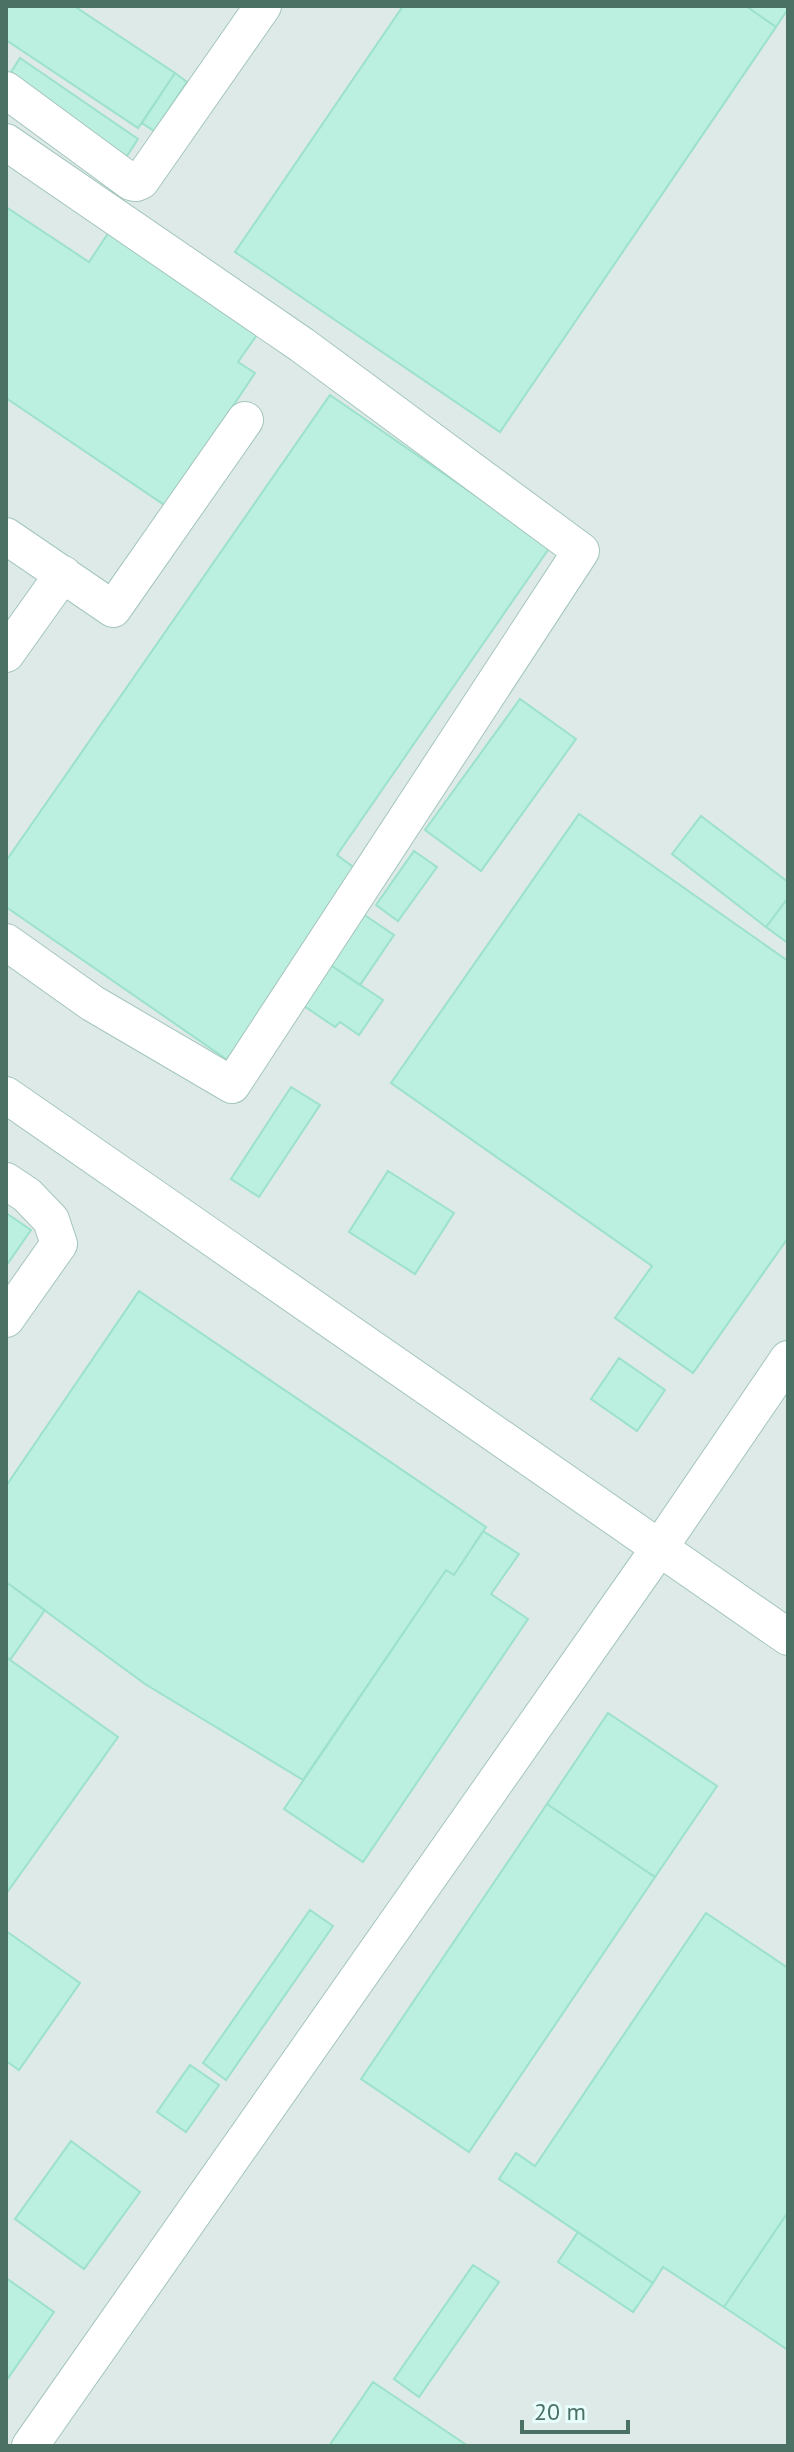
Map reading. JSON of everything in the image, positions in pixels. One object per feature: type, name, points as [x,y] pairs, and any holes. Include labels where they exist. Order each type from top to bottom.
[{"type":"street","points":[[6,90],[136,183],[141,181],[263,6]]},
{"type":"street","points":[[6,142],[302,345],[581,551],[232,1085],[92,1003],[6,942]]},
{"type":"street","points":[[6,536],[113,609],[245,420]]},
{"type":"street","points":[[6,654],[63,574]]},
{"type":"street","points":[[6,1095],[788,1637]]},
{"type":"street","points":[[6,1181],[27,1195],[51,1220],[59,1244],[6,1319]]},
{"type":"street","points":[[30,2446],[660,1547],[788,1359]]},
{"type":"shaded area","points":[[6,6],[788,6],[788,2446],[6,2446]]},
{"type":"building","points":[[6,6],[74,6],[175,73],[138,128],[6,40]]},
{"type":"building","points":[[403,6],[746,6],[776,27],[500,432],[235,252]]},
{"type":"building","points":[[746,6],[788,6],[788,9],[776,27]]},
{"type":"building","points":[[20,58],[138,139],[123,162],[6,80]]},
{"type":"building","points":[[175,73],[187,82],[154,131],[142,123]]},
{"type":"building","points":[[6,207],[89,262],[109,232],[259,332],[238,362],[255,373],[166,506],[6,398]]},
{"type":"building","points":[[330,395],[550,547],[337,855],[360,872],[229,1061],[6,907],[6,861]]},
{"type":"building","points":[[520,699],[576,739],[481,871],[425,830]]},
{"type":"building","points":[[579,814],[788,961],[788,1238],[693,1373],[615,1318],[652,1266],[391,1083]]},
{"type":"building","points":[[701,816],[788,882],[788,898],[766,927],[672,854]]},
{"type":"building","points":[[414,851],[437,867],[398,921],[376,905]]},
{"type":"building","points":[[788,898],[788,943],[766,927]]},
{"type":"building","points":[[363,914],[394,935],[360,985],[329,964]]},
{"type":"building","points":[[329,964],[383,1000],[359,1035],[340,1022],[335,1027],[301,1004]]},
{"type":"building","points":[[291,1087],[320,1105],[259,1197],[231,1179]]},
{"type":"building","points":[[388,1171],[454,1213],[415,1274],[349,1232]]},
{"type":"building","points":[[6,1213],[31,1230],[6,1266]]},
{"type":"building","points":[[139,1291],[486,1527],[454,1575],[446,1570],[303,1780],[145,1684],[6,1582],[6,1486]]},
{"type":"building","points":[[619,1358],[665,1390],[637,1431],[591,1399]]},
{"type":"building","points":[[483,1531],[519,1554],[491,1594],[528,1619],[363,1862],[284,1809],[446,1570],[454,1575]]},
{"type":"building","points":[[6,1582],[45,1610],[10,1660],[6,1657]]},
{"type":"building","points":[[6,1657],[118,1737],[6,1894]]},
{"type":"building","points":[[608,1713],[717,1786],[655,1877],[547,1804]]},
{"type":"building","points":[[547,1804],[655,1877],[469,2152],[361,2079]]},
{"type":"building","points":[[310,1910],[333,1926],[226,2080],[203,2063]]},
{"type":"building","points":[[706,1913],[788,1968],[788,2212],[724,2307],[663,2267],[653,2283],[499,2179],[516,2153],[535,2166]]},
{"type":"building","points":[[6,1931],[80,1983],[19,2070],[6,2061]]},
{"type":"building","points":[[190,2065],[219,2085],[186,2132],[157,2112]]},
{"type":"building","points":[[71,2141],[140,2192],[84,2269],[15,2219]]},
{"type":"building","points":[[788,2212],[788,2350],[724,2307]]},
{"type":"building","points":[[578,2232],[653,2283],[633,2312],[558,2262]]},
{"type":"building","points":[[473,2265],[499,2282],[419,2397],[394,2379]]},
{"type":"building","points":[[6,2278],[54,2312],[6,2381]]},
{"type":"building","points":[[373,2382],[468,2446],[329,2446]]}]
